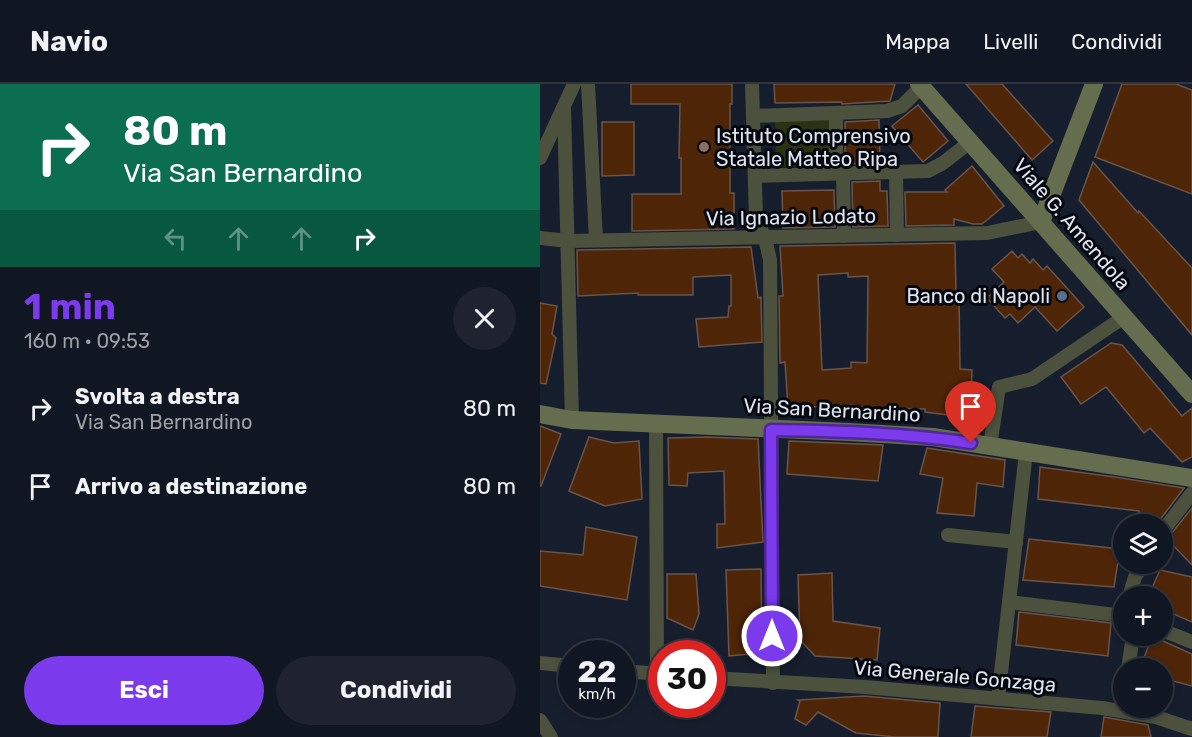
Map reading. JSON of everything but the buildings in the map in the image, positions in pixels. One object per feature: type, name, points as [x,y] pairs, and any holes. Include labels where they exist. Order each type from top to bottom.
[{"type":"street","points":[[540,158],[574,84]]},
{"type":"street","points":[[588,84],[596,240]]},
{"type":"street","points":[[752,84],[756,218],[765,238],[770,260],[773,682]]},
{"type":"street","points":[[1041,222],[1094,84]]},
{"type":"street","points":[[753,116],[887,111],[902,106],[920,86]]},
{"type":"street","name":"Viale G. Amendola","points":[[920,86],[1192,394]]},
{"type":"street","points":[[564,107],[572,420]]},
{"type":"street","points":[[836,113],[844,236]]},
{"type":"street","points":[[755,176],[928,171],[943,163],[970,142]]},
{"type":"street","points":[[896,172],[897,235]]},
{"type":"street","name":"Via Ignazio Lodato","points":[[540,238],[569,241],[987,233],[1041,222]]},
{"type":"street","points":[[990,446],[999,387],[1032,379],[1124,317]]},
{"type":"street","name":"Via San Bernardino","points":[[540,414],[572,420],[933,437],[1192,478]]},
{"type":"street","points":[[652,640],[650,628],[656,424]]},
{"type":"street","points":[[998,699],[1026,452]]},
{"type":"street","points":[[1173,518],[1192,493]]},
{"type":"street","points":[[948,535],[1016,542]]},
{"type":"street","points":[[1009,602],[1113,615]]},
{"type":"street","points":[[1173,634],[1192,642]]},
{"type":"street","points":[[540,673],[546,664]]},
{"type":"street","name":"Via Generale Gonzaga","points":[[726,679],[865,687],[1102,708],[1156,717],[1192,729]]},
{"type":"street","points":[[540,720],[551,737]]},
{"type":"green space","points":[[830,120],[831,165],[776,167],[775,122]]},
{"type":"place","name":"Istituto Comprensivo Statale Matteo Ripa","points":[[704,147]]},
{"type":"place","name":"Banco di Napoli","points":[[1062,296]]},
{"type":"route","points":[[772,636],[771,430],[933,437],[971,443]]}]
